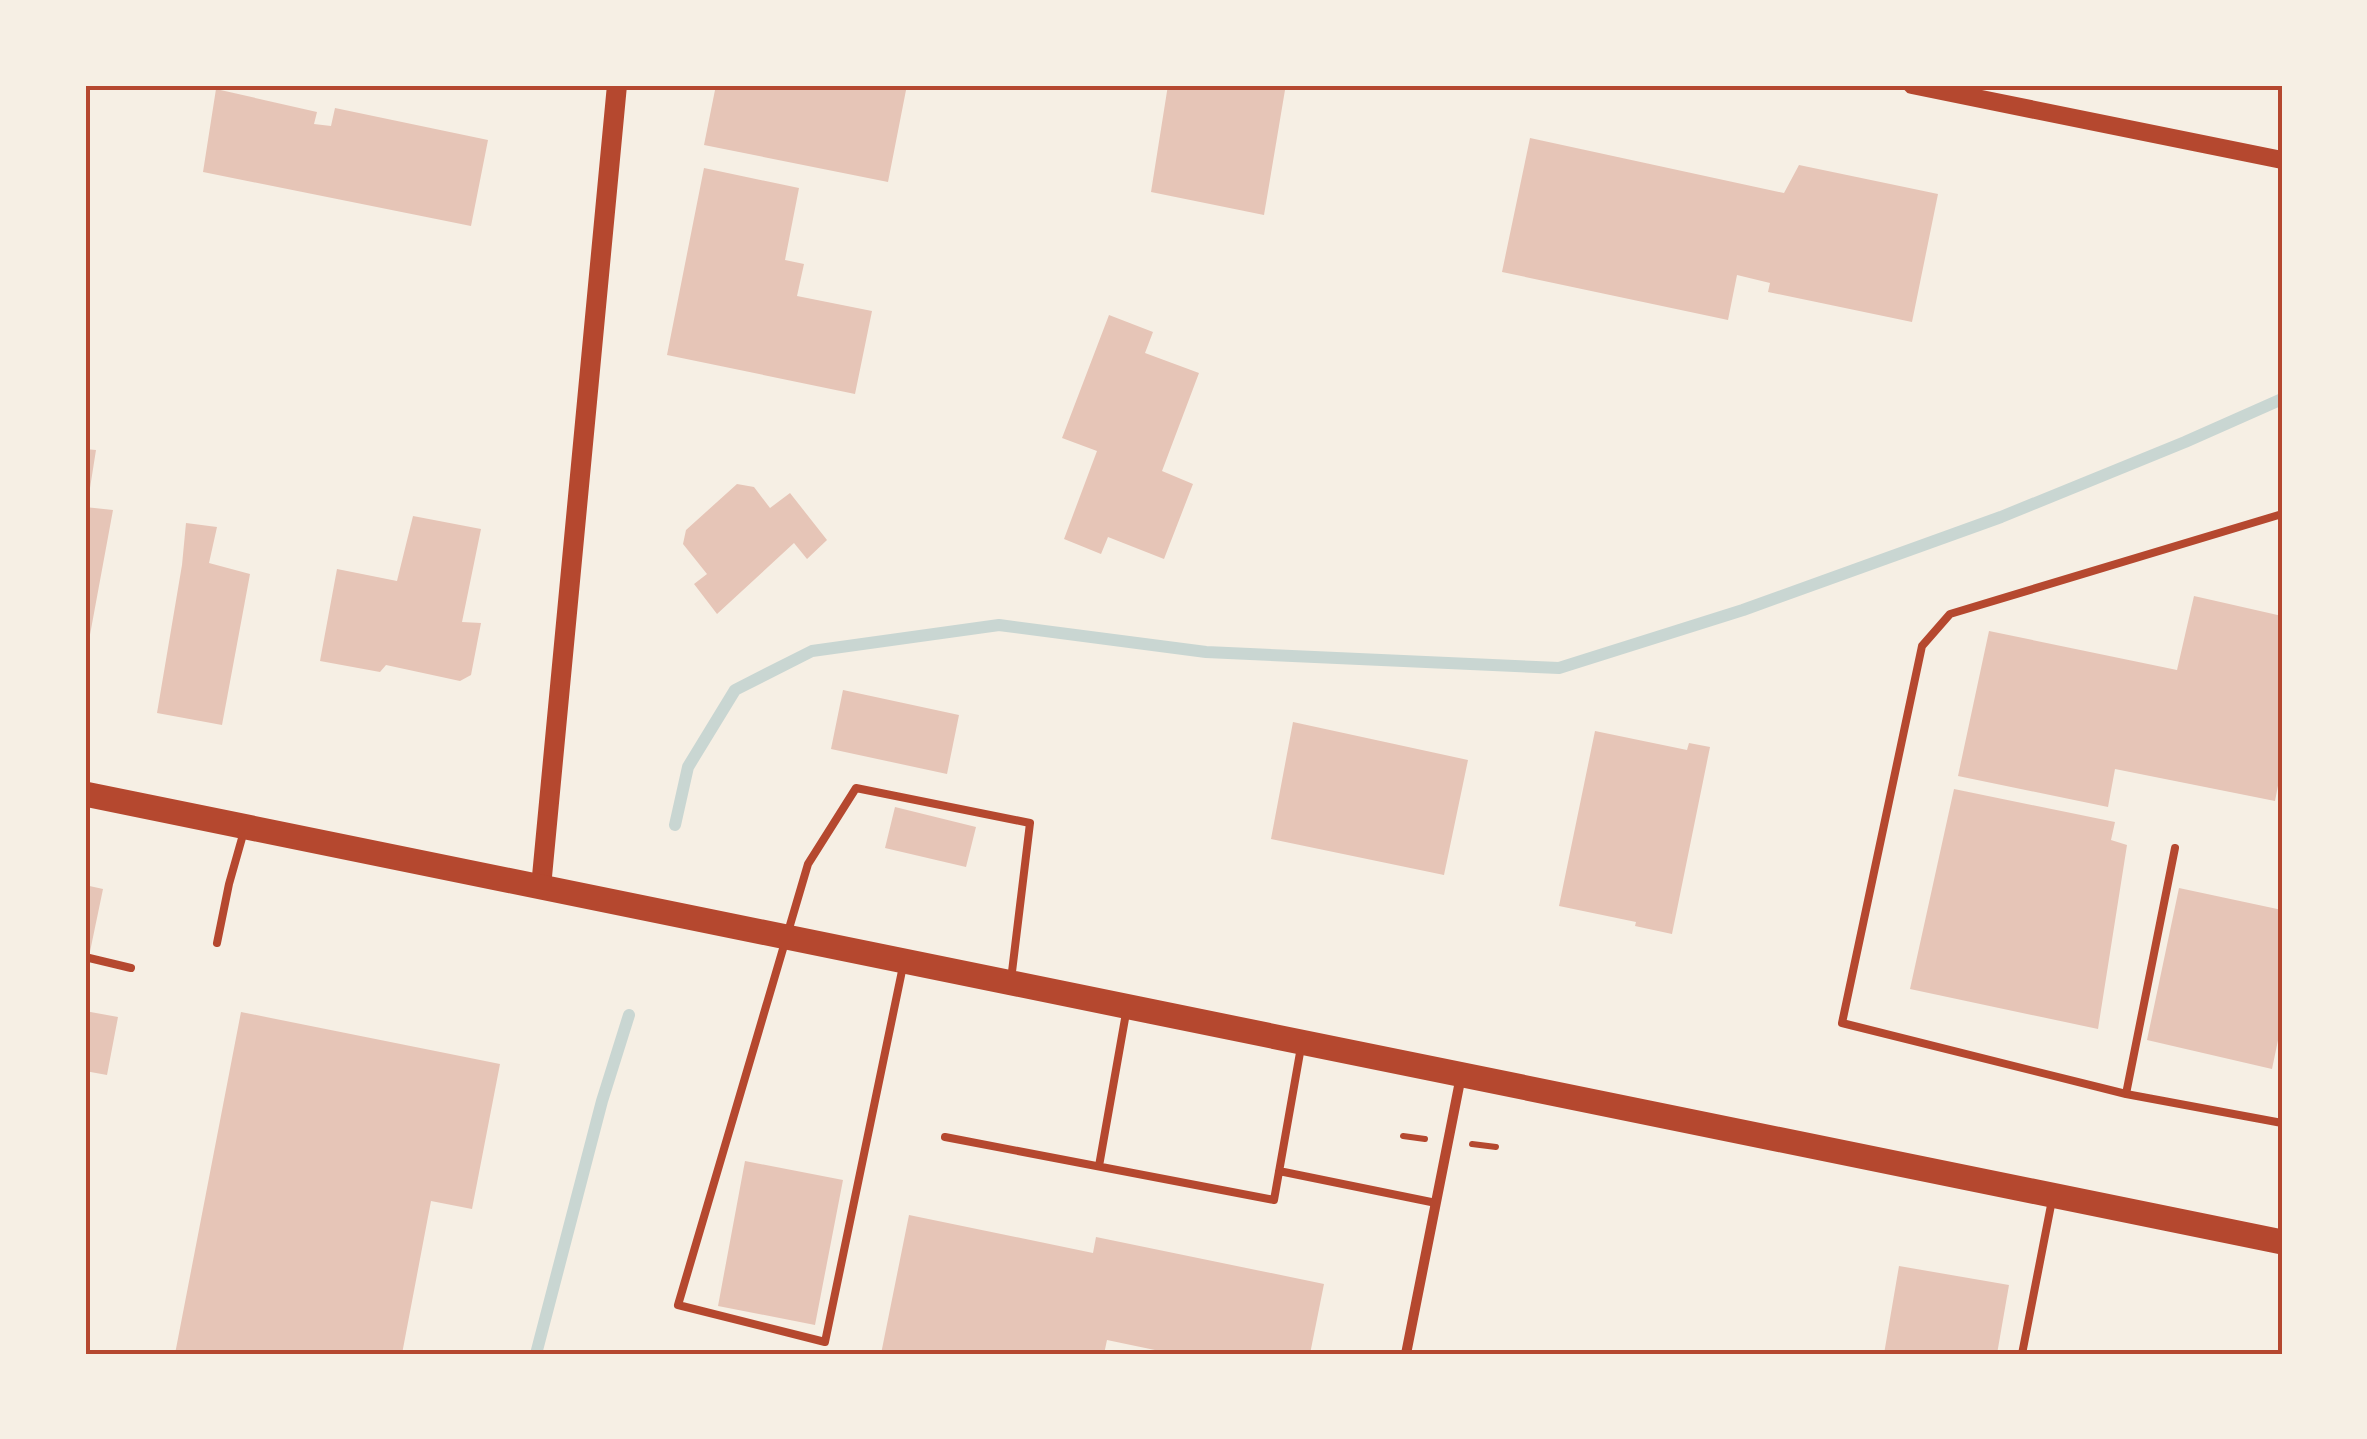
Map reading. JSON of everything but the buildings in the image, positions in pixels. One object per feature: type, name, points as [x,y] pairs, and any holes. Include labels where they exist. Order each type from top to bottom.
[{"type":"main road","points":[[542,887],[617,85]]},
{"type":"main road","points":[[85,794],[2282,1242]]},
{"type":"street","points":[[1912,85],[2282,160]]},
{"type":"street","points":[[1406,1354],[1461,1075]]},
{"type":"lane","points":[[2282,514],[1950,614],[1922,646],[1842,1023],[2126,1094],[2282,1123]]},
{"type":"lane","points":[[904,962],[825,1342],[678,1305],[808,864],[856,788],[1030,823],[1010,983]]},
{"type":"lane","points":[[217,944],[246,826]]},
{"type":"lane","points":[[2126,1094],[2175,848]]},
{"type":"lane","points":[[85,958],[131,968]]},
{"type":"lane","points":[[1099,1166],[1128,1007]]},
{"type":"lane","points":[[945,1136],[1274,1200],[1302,1043]]},
{"type":"lane","points":[[1279,1170],[1436,1203]]},
{"type":"lane","points":[[2022,1354],[2053,1195]]},
{"type":"waterway","points":[[675,825],[688,767],[735,690],[812,651],[999,625],[1206,652],[1559,668],[1743,610],[2001,517],[2282,399]]},
{"type":"waterway","points":[[536,1354],[602,1101],[629,1015]]}]
